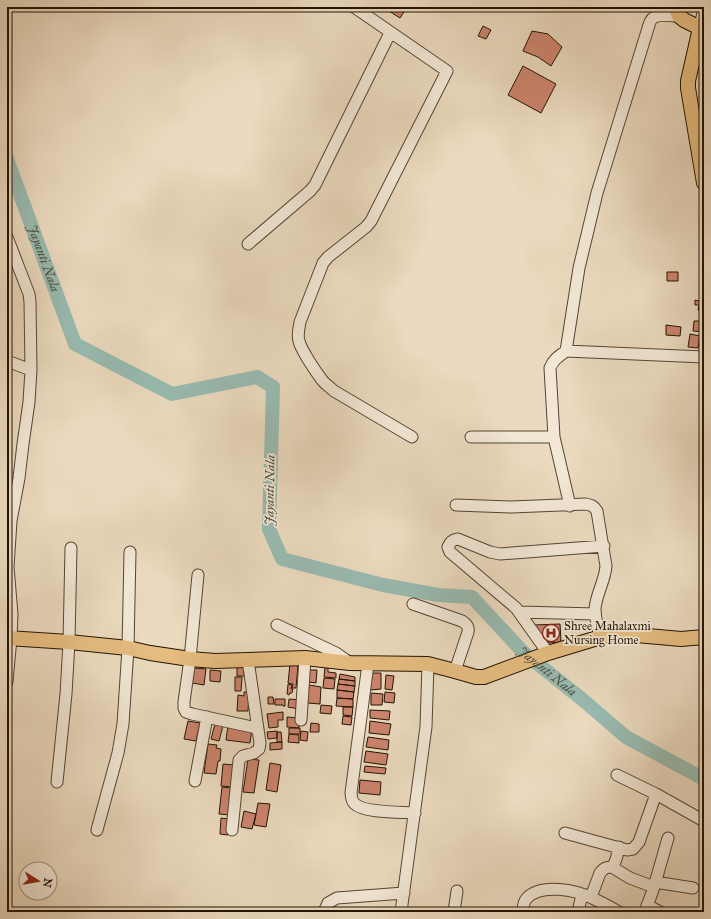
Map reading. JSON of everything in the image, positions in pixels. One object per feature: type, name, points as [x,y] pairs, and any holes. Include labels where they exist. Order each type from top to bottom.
[{"type":"main road","points":[[677,12],[689,23],[702,29],[688,81],[688,88],[704,183]]},
{"type":"main road","points":[[9,638],[128,648],[190,659],[215,661],[305,658],[368,664],[428,664],[476,678],[484,677],[547,654],[614,633],[681,639],[704,638]]},
{"type":"street","points":[[354,7],[447,72],[372,221],[328,257],[324,263],[300,322],[298,330],[299,340],[301,348],[322,381],[327,386],[412,437]]},
{"type":"street","points":[[702,29],[704,7]]},
{"type":"street","points":[[566,351],[579,268],[597,193],[649,25],[654,17],[677,12]]},
{"type":"street","points":[[248,244],[315,185],[390,33]]},
{"type":"street","points":[[7,237],[30,298],[31,310],[31,370],[29,402],[19,478],[9,521],[8,567],[12,614],[9,638],[7,682]]},
{"type":"street","points":[[570,506],[554,437],[550,368],[552,362],[566,351],[704,357]]},
{"type":"street","points":[[7,360],[31,370]]},
{"type":"street","points":[[470,437],[554,437]]},
{"type":"street","points":[[456,506],[511,507],[570,506],[586,504],[595,507],[604,546],[606,566],[606,572],[596,603],[595,614],[600,637]]},
{"type":"street","points":[[547,654],[520,612],[450,552],[448,547],[450,542],[454,539],[458,539],[490,552],[500,554],[604,546]]},
{"type":"street","points":[[57,782],[66,694],[69,642],[71,548]]},
{"type":"street","points":[[97,830],[118,753],[123,724],[128,648],[130,552]]},
{"type":"street","points":[[198,575],[184,708],[186,712],[192,714],[257,728]]},
{"type":"street","points":[[413,604],[462,621],[466,624],[468,632],[455,671]]},
{"type":"street","points":[[520,612],[595,614]]},
{"type":"street","points":[[277,625],[336,653],[350,663]]},
{"type":"street","points":[[302,720],[305,658]]},
{"type":"street","points":[[232,830],[239,760],[243,756],[254,753],[259,749],[260,744],[248,660]]},
{"type":"street","points":[[368,664],[352,785],[352,800],[355,805],[369,810],[415,813]]},
{"type":"street","points":[[400,912],[404,893],[426,727],[428,664]]},
{"type":"street","points":[[195,781],[207,717]]},
{"type":"street","points":[[617,775],[656,794],[704,821]]},
{"type":"street","points":[[565,833],[630,850],[633,849],[639,842],[656,794]]},
{"type":"street","points":[[660,912],[646,908],[668,838]]},
{"type":"street","points":[[612,867],[617,860],[619,847]]},
{"type":"street","points":[[578,912],[600,872],[606,867],[612,867],[630,878],[654,884],[693,888]]},
{"type":"street","points":[[523,912],[524,904],[527,898],[540,890],[553,889],[567,890],[586,896],[619,912]]},
{"type":"street","points":[[454,912],[456,891]]},
{"type":"street","points":[[324,912],[328,903],[338,898],[404,893]]},
{"type":"building","points":[[392,7],[407,7],[400,18],[389,11]]},
{"type":"building","points":[[483,26],[491,30],[486,39],[478,36]]},
{"type":"building","points":[[532,31],[548,34],[562,47],[551,66],[538,57],[523,51]]},
{"type":"building","points":[[523,66],[556,84],[541,113],[508,95]]},
{"type":"building","points":[[667,272],[678,272],[678,281],[667,281]]},
{"type":"building","points":[[695,300],[704,302],[704,311],[698,310],[699,305],[695,305]]},
{"type":"building","points":[[694,321],[704,321],[704,332],[693,331]]},
{"type":"building","points":[[666,325],[681,327],[680,336],[666,335]]},
{"type":"building","points":[[690,334],[700,336],[698,348],[688,347]]},
{"type":"building","points":[[560,624],[561,642],[548,643],[547,638],[538,639],[533,625]]},
{"type":"building","points":[[290,664],[298,665],[296,688],[292,688],[293,684],[288,683]]},
{"type":"building","points":[[237,667],[244,667],[244,676],[237,676]]},
{"type":"building","points":[[325,667],[328,667],[328,672],[336,673],[336,678],[324,677]]},
{"type":"building","points":[[194,668],[206,669],[204,685],[192,683]]},
{"type":"building","points":[[210,670],[221,671],[220,682],[210,681]]},
{"type":"building","points":[[309,670],[317,670],[316,683],[308,682]]},
{"type":"building","points":[[370,673],[381,673],[381,689],[370,690]]},
{"type":"building","points":[[340,674],[355,677],[355,681],[339,679]]},
{"type":"building","points":[[386,675],[394,676],[392,690],[385,689]]},
{"type":"building","points":[[235,677],[242,677],[241,691],[235,691]]},
{"type":"building","points":[[324,678],[335,679],[334,689],[323,688]]},
{"type":"building","points":[[339,679],[355,681],[355,686],[338,684]]},
{"type":"building","points":[[288,684],[292,685],[291,689],[293,689],[292,693],[289,695],[287,694]]},
{"type":"building","points":[[338,684],[355,686],[354,692],[337,690]]},
{"type":"building","points":[[309,685],[321,687],[320,704],[307,703]]},
{"type":"building","points":[[337,690],[354,692],[353,699],[337,698]]},
{"type":"building","points":[[244,692],[249,692],[248,711],[237,711],[238,695],[244,696]]},
{"type":"building","points":[[385,692],[395,693],[394,703],[384,702]]},
{"type":"building","points":[[371,693],[383,694],[382,705],[371,705]]},
{"type":"building","points":[[268,697],[273,697],[274,704],[268,704]]},
{"type":"building","points":[[337,698],[353,699],[353,707],[336,706]]},
{"type":"building","points":[[275,699],[285,699],[285,706],[275,705]]},
{"type":"building","points":[[289,699],[300,700],[299,709],[288,707]]},
{"type":"building","points":[[321,705],[332,706],[331,714],[320,713]]},
{"type":"building","points":[[343,707],[353,707],[352,716],[343,715]]},
{"type":"building","points":[[370,710],[390,711],[389,720],[370,718]]},
{"type":"building","points":[[283,712],[283,720],[278,720],[278,727],[269,728],[267,714]]},
{"type":"building","points":[[343,716],[352,717],[351,725],[342,724]]},
{"type":"building","points":[[287,717],[299,718],[299,728],[287,727]]},
{"type":"building","points":[[216,720],[224,722],[219,741],[211,739]]},
{"type":"building","points":[[188,721],[200,723],[196,741],[184,739]]},
{"type":"building","points":[[370,721],[391,724],[389,735],[369,733]]},
{"type":"building","points":[[311,723],[319,724],[319,732],[310,732]]},
{"type":"building","points":[[228,725],[252,729],[250,743],[226,740]]},
{"type":"building","points":[[289,728],[300,728],[300,734],[289,734]]},
{"type":"building","points":[[277,731],[277,738],[268,739],[267,732]]},
{"type":"building","points":[[301,731],[308,732],[307,741],[300,740]]},
{"type":"building","points":[[277,732],[281,732],[282,742],[277,742]]},
{"type":"building","points":[[289,734],[299,735],[299,743],[288,742]]},
{"type":"building","points":[[368,737],[389,740],[388,750],[366,747]]},
{"type":"building","points":[[282,742],[282,749],[270,750],[270,743]]},
{"type":"building","points":[[208,744],[217,745],[216,748],[221,749],[220,761],[218,761],[216,774],[204,773]]},
{"type":"building","points":[[366,751],[388,754],[386,765],[364,762]]},
{"type":"building","points":[[248,759],[259,760],[254,793],[243,792]]},
{"type":"building","points":[[270,763],[281,765],[277,792],[266,790]]},
{"type":"building","points":[[223,764],[234,765],[232,787],[221,786]]},
{"type":"building","points":[[365,766],[386,768],[385,774],[364,772]]},
{"type":"building","points":[[360,780],[381,782],[380,795],[359,793]]},
{"type":"building","points":[[222,787],[231,788],[229,799],[232,800],[230,815],[219,814]]},
{"type":"building","points":[[258,803],[270,804],[266,827],[254,825]]},
{"type":"building","points":[[244,811],[256,814],[252,829],[241,827]]},
{"type":"building","points":[[221,818],[228,819],[228,835],[220,834]]},
{"type":"waterway","name":"Jayanti Nala","points":[[7,159],[75,344],[172,394],[257,377],[273,387],[269,529],[282,559],[383,585],[438,595],[472,597],[523,652],[626,737],[704,779]]},
{"type":"place","name":"Shree Mahalaxmi Nursing Home","points":[[551,633]]}]
